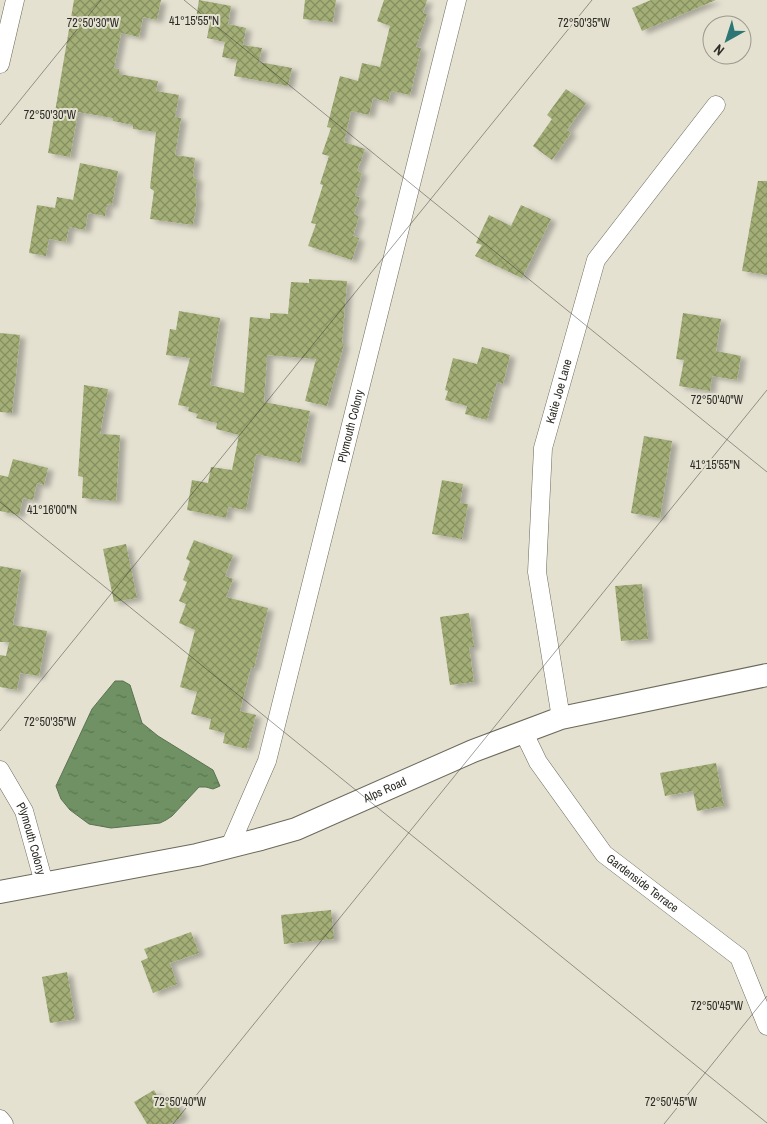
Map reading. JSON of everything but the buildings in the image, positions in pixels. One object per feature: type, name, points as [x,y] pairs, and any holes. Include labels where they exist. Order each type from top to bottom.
[{"type":"street","points":[[0,64],[14,0]]},
{"type":"street","name":"Plymouth Colony","points":[[229,848],[267,761],[457,0]]},
{"type":"street","name":"Katie Joe Lane","points":[[561,718],[537,572],[543,448],[596,260],[716,105]]},
{"type":"street","name":"Alps Road","points":[[0,892],[229,848],[296,829],[456,758],[561,718],[767,675]]},
{"type":"street","name":"Gardenside Terrace","points":[[523,731],[538,762],[604,854],[739,957],[767,1026]]},
{"type":"street","name":"Plymouth Colony","points":[[0,770],[24,811],[44,883]]},
{"type":"street","points":[[0,1119],[4,1124]]},
{"type":"water","points":[[115,681],[123,681],[130,685],[142,723],[158,736],[213,770],[220,786],[213,789],[199,787],[172,816],[160,823],[111,828],[89,824],[70,810],[61,799],[56,786],[92,709]]}]
